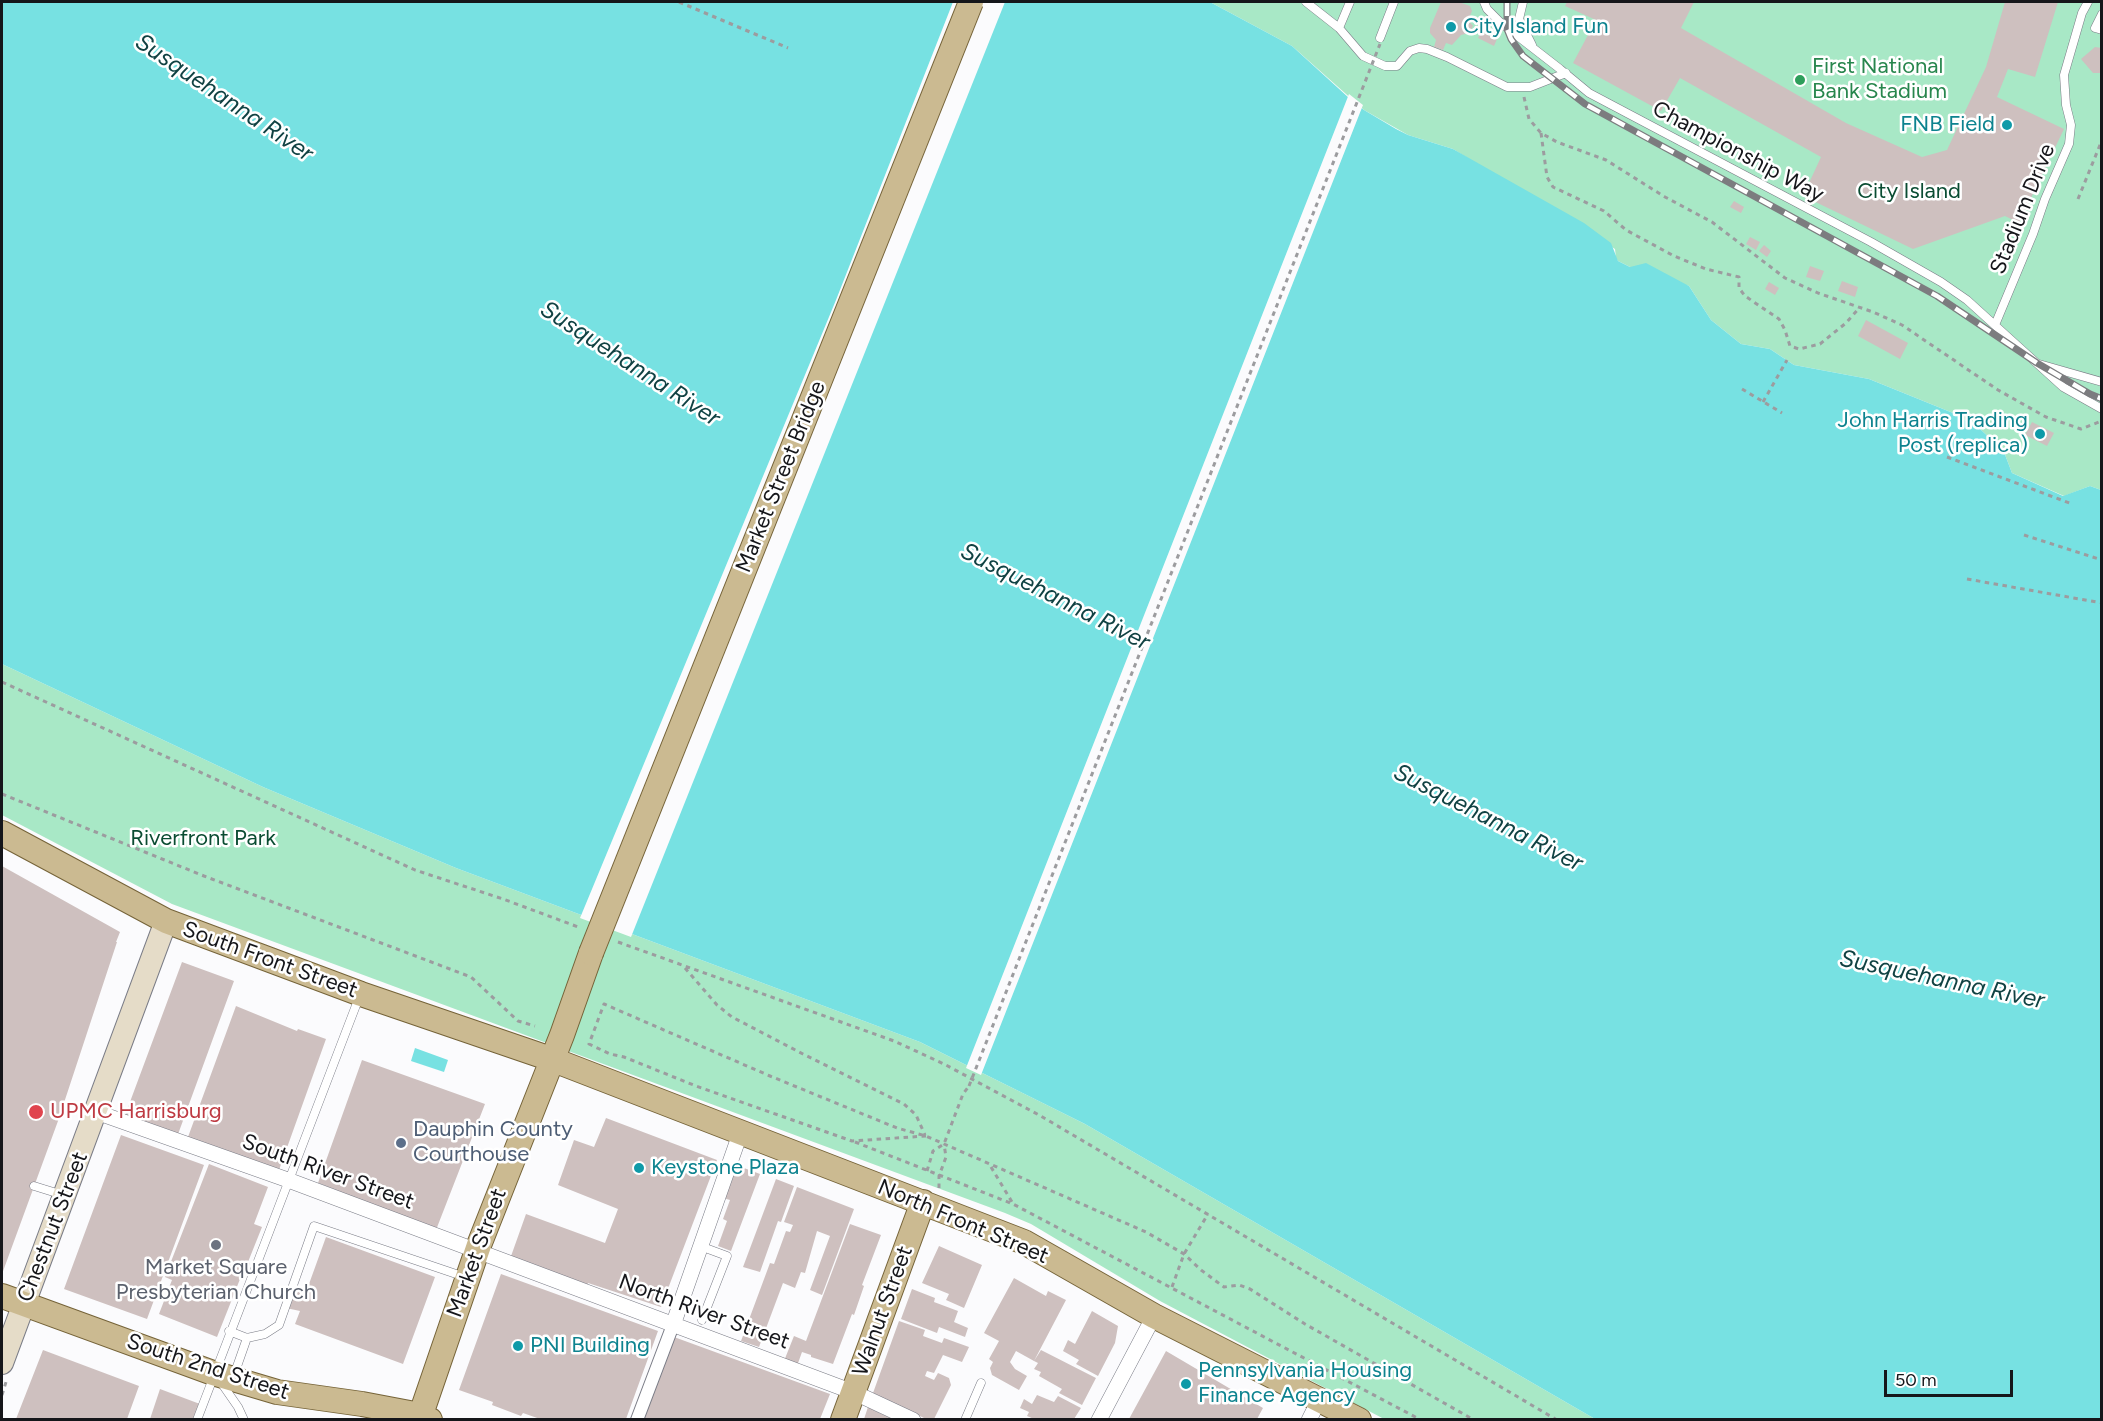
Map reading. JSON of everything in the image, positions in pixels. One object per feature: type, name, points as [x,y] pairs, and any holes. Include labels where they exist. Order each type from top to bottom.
[{"type":"main road","name":"Market Street Bridge","points":[[596,941],[971,2]]},
{"type":"main road","name":"South Front Street","points":[[13,843],[166,921],[361,994],[550,1059]]},
{"type":"main road","name":"Chestnut Street","points":[[2,1362],[13,1300],[64,1196],[166,921]]},
{"type":"main road","name":"Market Street","points":[[423,1418],[476,1252],[550,1059],[562,1035],[596,941]]},
{"type":"main road","name":"North Front Street","points":[[550,1059],[740,1134],[931,1195],[1024,1242],[1314,1410],[1359,1419]]},
{"type":"main road","name":"Walnut Street","points":[[843,1419],[931,1195]]},
{"type":"main road","name":"South 2nd Street","points":[[13,1300],[223,1376],[277,1392],[362,1404],[423,1418]]},
{"type":"street","name":"South River Street","points":[[96,1112],[288,1180],[476,1252]]},
{"type":"street","points":[[637,1419],[673,1325],[740,1134]]},
{"type":"street","name":"North River Street","points":[[476,1252],[853,1392],[913,1419]]},
{"type":"street","points":[[1099,1419],[1154,1316]]},
{"type":"lane","points":[[1306,2],[1339,28],[1363,56],[1385,66],[1397,66],[1410,51],[1427,49],[1507,87],[1530,87],[1566,73]]},
{"type":"lane","points":[[1339,28],[1350,2]]},
{"type":"lane","points":[[1380,41],[1394,2]]},
{"type":"lane","name":"Championship Way","points":[[1484,2],[1487,9],[1502,24],[1589,93],[1871,242],[1941,282],[1967,300],[2063,387],[2102,409]]},
{"type":"lane","points":[[1523,2],[1519,19],[1534,49]]},
{"type":"lane","name":"Stadium Drive","points":[[1995,325],[2069,144],[2071,125],[2066,105],[2064,75],[2082,13],[2088,2]]},
{"type":"lane","points":[[2102,14],[2095,28],[2102,30]]},
{"type":"lane","points":[[2037,363],[2102,382]]},
{"type":"lane","points":[[244,1419],[223,1376],[229,1331],[361,994]]},
{"type":"lane","points":[[34,1186],[64,1196]]},
{"type":"lane","points":[[229,1331],[247,1338],[265,1334],[279,1325],[315,1226],[467,1278]]},
{"type":"lane","points":[[700,1246],[727,1256],[702,1320]]},
{"type":"lane","points":[[197,1419],[247,1338]]},
{"type":"lane","points":[[965,1419],[981,1383]]},
{"type":"path","points":[[679,2],[788,48]]},
{"type":"path","points":[[931,1195],[946,1157],[944,1144],[963,1094],[969,1086],[1380,41]]},
{"type":"path","points":[[1522,87],[1529,119],[1540,133],[1557,142],[1606,160],[1665,197],[1712,222],[1785,278],[1902,325],[1998,390],[2046,417],[2081,429],[2102,421]]},
{"type":"path","points":[[1540,133],[1547,177],[1553,186],[1604,212],[1626,230],[1674,256],[1706,269],[1738,277],[1739,288],[1745,296],[1779,319],[1790,346],[1799,349],[1820,344],[1846,323],[1860,307]]},
{"type":"path","points":[[2078,199],[2102,140]]},
{"type":"path","points":[[1763,402],[1787,360]]},
{"type":"path","points":[[1742,389],[1782,413]]},
{"type":"path","points":[[1947,457],[2072,504]]},
{"type":"path","points":[[2024,535],[2102,560]]},
{"type":"path","points":[[1967,579],[2102,603]]},
{"type":"path","points":[[2,682],[415,870],[503,899],[596,941],[684,967],[894,1041],[944,1064],[1039,1115],[1555,1419]]},
{"type":"path","points":[[2,794],[204,876],[471,977],[518,1021],[535,1026]]},
{"type":"path","points":[[684,967],[717,1005],[732,1017],[904,1104],[916,1115],[926,1136]]},
{"type":"path","points":[[1421,1419],[1013,1204],[852,1141],[624,1057],[610,1054],[589,1044],[604,1004],[792,1085],[897,1128],[926,1136],[1146,1232],[1184,1254],[1224,1287],[1239,1285],[1250,1289],[1305,1324],[1474,1419]]},
{"type":"path","points":[[852,1141],[926,1136]]},
{"type":"path","points":[[927,1171],[933,1150],[944,1144]]},
{"type":"path","points":[[990,1165],[1013,1204]]},
{"type":"path","points":[[1172,1287],[1184,1254],[1208,1214]]},
{"type":"green space","name":"City Island","points":[[1210,2],[2101,2],[2101,490],[2090,486],[2064,496],[2012,473],[2001,444],[1993,441],[1980,429],[1953,413],[1869,379],[1794,365],[1770,349],[1741,344],[1711,320],[1689,286],[1618,261],[1615,249],[1453,149],[1408,135],[1364,110],[1292,46]]},
{"type":"green space","name":"Riverfront Park","points":[[2,664],[263,787],[456,868],[920,1042],[1085,1124],[1595,1419],[1384,1419],[1160,1301],[1031,1224],[172,904],[2,815]]},
{"type":"water","name":"Susquehanna River","points":[[2,2],[1210,2],[1292,46],[1364,110],[1396,129],[1453,149],[1584,223],[1611,243],[1618,261],[1630,267],[1646,263],[1689,286],[1711,320],[1741,344],[1770,349],[1794,365],[1869,379],[1953,413],[1980,429],[1993,441],[2001,444],[2012,473],[2063,496],[2090,486],[2101,490],[2101,1419],[1595,1419],[1085,1124],[920,1042],[456,868],[263,787],[2,664]]},
{"type":"water","points":[[415,1048],[448,1060],[444,1072],[411,1061]]},
{"type":"pier","points":[[953,2],[1005,2],[631,937],[580,918],[836,300]]},
{"type":"pier","points":[[1349,94],[1363,105],[981,1075],[966,1068]]},
{"type":"building","name":"City Island Fun","points":[[1441,2],[1459,2],[1470,6],[1472,11],[1468,20],[1473,26],[1469,33],[1461,35],[1452,45],[1446,43],[1443,50],[1434,47],[1436,40],[1430,33]]},
{"type":"building","name":"FNB Field","points":[[1567,2],[1694,2],[1681,28],[1846,123],[1922,157],[1947,150],[1986,67],[2005,2],[2058,2],[2035,77],[2008,69],[1997,97],[2064,129],[2019,223],[2005,216],[1913,249],[1803,196],[1821,157],[1680,78],[1661,111],[1573,63],[1596,20],[1565,6]]},
{"type":"building","points":[[1481,32],[1497,39],[1494,46],[1478,38]]},
{"type":"building","points":[[2095,47],[2102,48],[2102,73],[2093,73],[2081,59]]},
{"type":"building","points":[[1734,201],[1744,207],[1741,213],[1730,207]]},
{"type":"building","points":[[1750,237],[1760,242],[1756,250],[1746,244]]},
{"type":"building","points":[[1764,245],[1771,251],[1767,257],[1759,251]]},
{"type":"building","points":[[1810,266],[1824,271],[1820,281],[1806,277]]},
{"type":"building","points":[[1842,281],[1858,287],[1855,297],[1838,291]]},
{"type":"building","points":[[1769,282],[1779,288],[1775,295],[1765,289]]},
{"type":"building","points":[[1866,320],[1908,343],[1900,359],[1858,336]]},
{"type":"building","name":"John Harris Trading Post (replica)","points":[[2032,422],[2054,433],[2047,446],[2025,435]]},
{"type":"building","name":"UPMC Harrisburg","points":[[2,866],[120,932],[58,1121],[2,1274]]},
{"type":"building","points":[[182,962],[234,981],[177,1137],[124,1118]]},
{"type":"building","points":[[236,1006],[297,1031],[298,1029],[326,1039],[279,1170],[188,1137]]},
{"type":"building","name":"Dauphin County Courthouse","points":[[362,1060],[485,1104],[436,1230],[318,1183]]},
{"type":"building","points":[[606,1118],[717,1160],[661,1307],[588,1283],[587,1288],[510,1259],[526,1214],[605,1243],[618,1209],[558,1185],[574,1140],[594,1147]]},
{"type":"building","points":[[121,1135],[204,1165],[147,1319],[64,1289]]},
{"type":"building","name":"Market Square Presbyterian Church","points":[[209,1164],[268,1187],[254,1224],[262,1227],[248,1262],[250,1263],[248,1270],[244,1269],[217,1337],[159,1314],[172,1280],[165,1277]]},
{"type":"building","points":[[736,1165],[760,1174],[731,1251],[718,1246],[727,1221],[723,1219],[730,1200],[723,1198]]},
{"type":"building","points":[[776,1179],[794,1186],[781,1222],[778,1221],[760,1272],[743,1267]]},
{"type":"building","points":[[797,1187],[854,1209],[822,1295],[810,1290],[830,1236],[817,1231],[805,1273],[801,1272],[795,1288],[783,1283],[759,1347],[741,1341],[770,1263],[774,1264],[786,1231],[790,1232],[793,1225],[784,1222]]},
{"type":"building","points":[[850,1224],[881,1235],[862,1285],[864,1286],[854,1315],[852,1314],[833,1364],[802,1352],[797,1366],[784,1361],[794,1336],[806,1341]]},
{"type":"building","points":[[326,1237],[435,1277],[403,1364],[295,1324],[300,1311],[286,1308],[293,1288],[305,1295]]},
{"type":"building","points":[[939,1246],[982,1265],[964,1308],[946,1300],[949,1294],[922,1283]]},
{"type":"building","points":[[501,1274],[658,1331],[626,1419],[540,1419],[523,1413],[521,1416],[492,1405],[493,1402],[459,1390]]},
{"type":"building","points":[[1014,1278],[1046,1296],[1048,1291],[1066,1300],[1034,1361],[1016,1351],[1010,1362],[1015,1369],[1027,1376],[1019,1390],[992,1375],[990,1368],[993,1362],[989,1359],[999,1341],[984,1333]]},
{"type":"building","points":[[912,1289],[935,1298],[934,1302],[958,1311],[954,1322],[968,1328],[965,1337],[939,1327],[937,1333],[901,1319]]},
{"type":"building","points":[[1092,1311],[1118,1326],[1115,1343],[1098,1376],[1076,1364],[1079,1360],[1063,1351],[1068,1340],[1075,1344]]},
{"type":"building","points":[[899,1321],[925,1330],[923,1336],[942,1343],[944,1338],[969,1347],[962,1362],[943,1355],[934,1373],[927,1371],[925,1376],[934,1380],[938,1373],[949,1378],[951,1385],[934,1419],[926,1419],[873,1393]]},
{"type":"building","points":[[674,1337],[830,1394],[820,1419],[643,1419]]},
{"type":"building","points":[[43,1350],[139,1386],[127,1419],[16,1419]]},
{"type":"building","points":[[1041,1350],[1096,1378],[1082,1405],[1059,1393],[1062,1389],[1039,1376],[1041,1372],[1034,1369],[1038,1363],[1034,1361]]},
{"type":"building","name":"Pennsylvania Housing Finance Agency","points":[[1166,1351],[1263,1408],[1257,1419],[1129,1419]]},
{"type":"building","points":[[160,1389],[200,1404],[194,1419],[150,1419]]},
{"type":"building","points":[[1037,1395],[1054,1402],[1058,1396],[1081,1408],[1074,1419],[1034,1419],[1027,1416],[1029,1412],[1020,1408],[1024,1399],[1032,1404]]},
{"type":"building","points":[[868,1407],[882,1414],[893,1419],[864,1419]]},
{"type":"railway","points":[[1507,2],[1507,29],[1523,56],[1585,104],[1937,296],[2037,363],[2102,399]]},
{"type":"place","name":"City Island Fun","points":[[1451,27]]},
{"type":"place","name":"First National Bank Stadium","points":[[1800,80]]},
{"type":"place","name":"FNB Field","points":[[2007,125]]},
{"type":"place","name":"John Harris Trading Post (replica)","points":[[2040,434]]},
{"type":"place","name":"UPMC Harrisburg","points":[[36,1112]]},
{"type":"place","name":"Dauphin County Courthouse","points":[[401,1143]]},
{"type":"place","name":"Keystone Plaza","points":[[639,1168]]},
{"type":"place","name":"Market Square Presbyterian Church","points":[[216,1245]]},
{"type":"place","name":"PNI Building","points":[[518,1346]]},
{"type":"place","name":"Pennsylvania Housing Finance Agency","points":[[1186,1384]]}]
